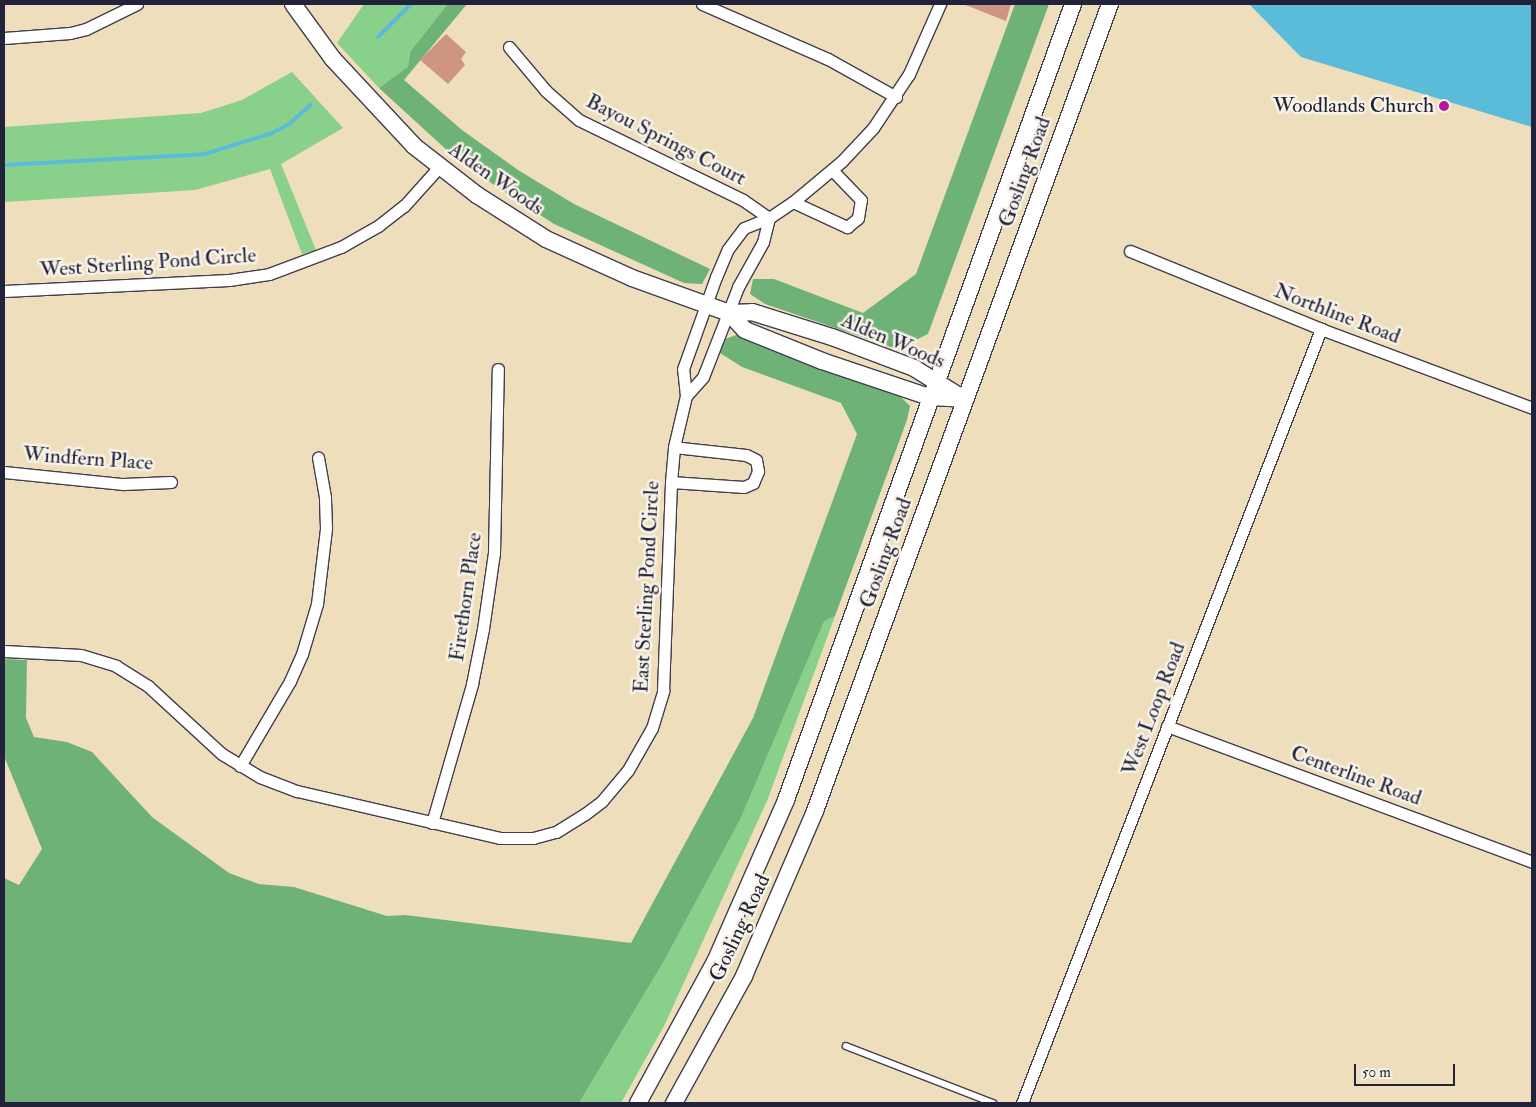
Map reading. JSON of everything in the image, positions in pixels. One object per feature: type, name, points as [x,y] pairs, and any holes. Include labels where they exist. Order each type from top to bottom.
[{"type":"main road","name":"Alden Woods","points":[[293,4],[306,25],[359,88],[414,146],[439,167],[513,219],[555,244],[632,278],[729,313],[752,312],[832,337],[914,368],[964,399]]},
{"type":"main road","name":"Gosling Road","points":[[638,1103],[715,962],[786,800],[935,380],[1073,4]]},
{"type":"main road","name":"Gosling Road","points":[[674,1103],[744,976],[815,811],[964,399],[1110,4]]},
{"type":"main road","name":"Alden Woods","points":[[729,313],[744,330],[822,361],[929,397],[964,399]]},
{"type":"street","points":[[4,38],[46,37],[78,31],[137,4]]},
{"type":"street","points":[[702,4],[828,59],[896,97]]},
{"type":"street","name":"East Sterling Pond Circle","points":[[240,766],[280,786],[480,836],[533,838],[556,832],[602,801],[628,770],[652,728],[665,676],[671,482],[674,447],[686,396],[683,369],[728,249],[744,228],[769,218],[793,202],[832,170],[873,128],[896,97],[940,4]]},
{"type":"street","name":"Bayou Springs Court","points":[[509,47],[546,91],[579,120],[743,200],[769,218]]},
{"type":"street","name":"West Sterling Pond Circle","points":[[4,291],[229,280],[270,274],[341,247],[378,226],[404,206],[439,167]]},
{"type":"street","points":[[793,202],[847,227],[858,218],[861,200],[832,170]]},
{"type":"street","name":"East Sterling Pond Circle","points":[[686,396],[703,377],[748,264],[763,242],[769,218]]},
{"type":"street","name":"Northline Road","points":[[1130,251],[1321,329],[1532,408]]},
{"type":"street","name":"West Loop Road","points":[[1022,1103],[1321,329]]},
{"type":"street","name":"Firethorn Place","points":[[432,824],[472,684],[483,629],[494,553],[498,369]]},
{"type":"street","points":[[671,482],[744,487],[753,483],[758,471],[756,460],[746,455],[674,447]]},
{"type":"street","points":[[4,651],[81,654],[116,666],[148,686],[201,736],[240,766],[290,681],[302,654],[317,604],[326,528],[325,497],[318,458]]},
{"type":"street","name":"Windfern Place","points":[[4,472],[123,484],[171,482]]},
{"type":"street","name":"Centerline Road","points":[[1167,726],[1532,862]]},
{"type":"lane","points":[[846,1046],[993,1103]]},
{"type":"green space","points":[[364,4],[452,4],[409,70],[379,88],[337,43]]},
{"type":"green space","points":[[448,4],[467,4],[404,80],[462,130],[518,170],[574,204],[710,269],[702,284],[684,283],[554,224],[462,164],[379,88],[408,67],[411,51]]},
{"type":"green space","points":[[1015,4],[1049,4],[928,334],[897,349],[765,304],[750,294],[753,279],[774,279],[863,313],[916,274]]},
{"type":"green space","points":[[292,72],[343,128],[281,164],[316,250],[302,254],[270,169],[195,190],[4,202],[4,127],[201,113],[242,100]]},
{"type":"green space","points":[[739,334],[900,396],[910,406],[907,420],[835,616],[824,621],[741,818],[664,961],[579,1103],[4,1103],[4,878],[19,885],[42,849],[4,756],[4,659],[27,660],[26,718],[34,737],[67,742],[92,752],[152,817],[229,873],[259,884],[294,887],[387,916],[405,915],[631,943],[753,718],[857,434],[841,403],[742,367],[720,353],[725,339]]},
{"type":"green space","points":[[835,616],[767,801],[665,1024],[621,1103],[579,1103],[664,961],[741,818],[824,620]]},
{"type":"water","name":"Woodlands Church","points":[[1249,4],[1532,4],[1532,127],[1301,57]]},
{"type":"building","points":[[963,4],[1011,4],[1006,21]]},
{"type":"building","points":[[446,34],[466,52],[461,59],[465,65],[448,84],[420,60]]},
{"type":"waterway","points":[[378,37],[411,4]]},
{"type":"waterway","points":[[4,165],[205,154],[272,133],[288,125],[310,105]]},
{"type":"place","name":"Woodlands Church","points":[[1444,106]]}]
